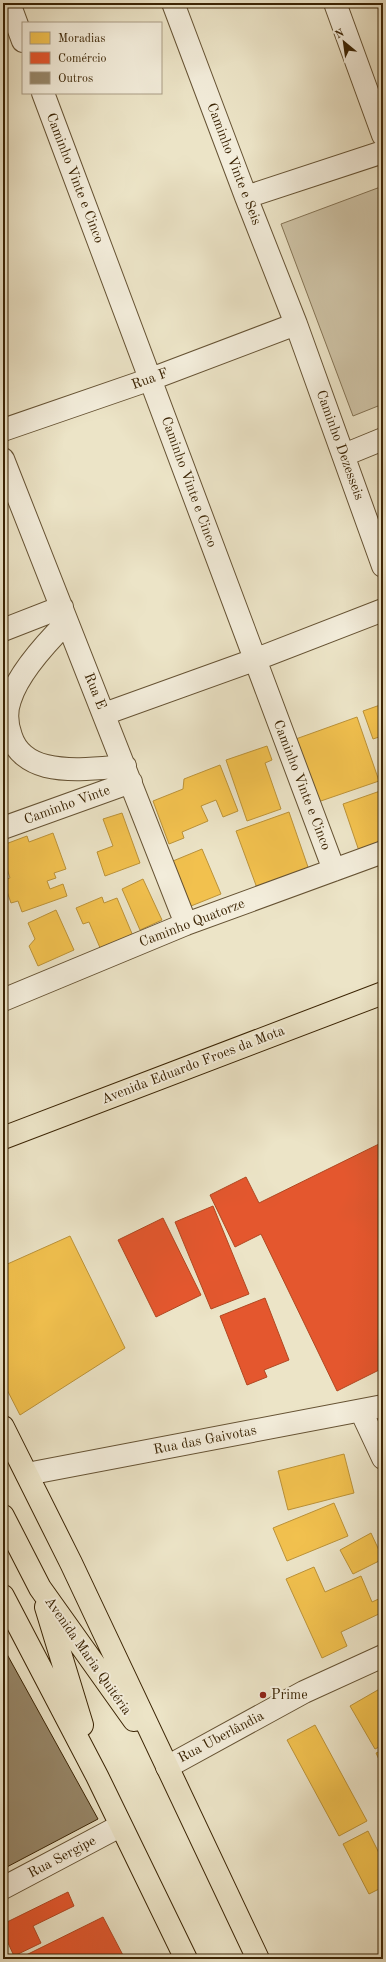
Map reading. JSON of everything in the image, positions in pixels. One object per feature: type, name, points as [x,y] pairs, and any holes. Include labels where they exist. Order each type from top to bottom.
[{"type":"main road","name":"Avenida Eduardo Froes da Mota","points":[[4,1138],[383,993]]},
{"type":"main road","name":"Avenida Maria Quitéria","points":[[3,1427],[258,1959]]},
{"type":"main road","points":[[3,1516],[40,1588]]},
{"type":"main road","name":"Avenida Maria Quitéria","points":[[40,1588],[167,1767]]},
{"type":"main road","name":"Avenida Maria Quitéria","points":[[40,1588],[97,1776]]},
{"type":"main road","name":"Avenida Maria Quitéria","points":[[3,1596],[97,1776],[186,1959]]},
{"type":"street","points":[[9,3],[22,38]]},
{"type":"street","name":"Caminho Vinte e Seis","points":[[173,3],[246,197],[296,324]]},
{"type":"street","points":[[335,3],[383,135]]},
{"type":"street","name":"Caminho Vinte e Cinco","points":[[43,94],[151,379],[254,660],[334,870]]},
{"type":"street","points":[[246,197],[383,152]]},
{"type":"street","name":"Rua F","points":[[3,430],[151,379],[296,324]]},
{"type":"street","name":"Caminho Dezesseis","points":[[296,324],[383,566]]},
{"type":"street","points":[[344,455],[383,439]]},
{"type":"street","name":"Rua E","points":[[4,467],[128,774],[186,924]]},
{"type":"street","points":[[104,714],[254,660],[383,610]]},
{"type":"street","points":[[3,630],[64,614]]},
{"type":"street","points":[[64,614],[49,640],[24,675],[10,700],[7,725],[13,743],[26,758],[46,766],[128,774]]},
{"type":"street","name":"Caminho Vinte","points":[[3,828],[128,774]]},
{"type":"street","name":"Caminho Quatorze","points":[[3,1000],[186,924],[383,852]]},
{"type":"street","name":"Rua das Gaivotas","points":[[26,1474],[383,1406]]},
{"type":"street","points":[[361,1411],[383,1458]]},
{"type":"street","name":"Rua Uberlândia","points":[[167,1767],[304,1692],[383,1656]]},
{"type":"street","name":"Rua Sergipe","points":[[3,1888],[120,1826]]},
{"type":"shaded area","points":[[383,186],[383,404],[353,416],[281,224]]},
{"type":"building: Moradias","points":[[383,704],[383,739],[382,736],[373,739],[363,711]]},
{"type":"building: Moradias","points":[[357,717],[379,781],[315,803],[293,740]]},
{"type":"building: Moradias","points":[[267,746],[272,760],[265,763],[281,809],[247,821],[226,760]]},
{"type":"building: Moradias","points":[[220,765],[238,811],[223,817],[216,800],[201,806],[208,821],[182,832],[184,838],[169,844],[153,801],[183,789],[184,779]]},
{"type":"building: Moradias","points":[[383,790],[383,842],[359,851],[343,804]]},
{"type":"building: Moradias","points":[[289,812],[309,870],[257,888],[236,831]]},
{"type":"building: Moradias","points":[[122,813],[140,863],[105,876],[97,852],[113,846],[103,819]]},
{"type":"building: Moradias","points":[[53,833],[66,869],[54,873],[56,878],[47,881],[50,889],[63,884],[67,896],[22,912],[18,901],[11,903],[3,880],[10,878],[3,856],[3,845],[27,836],[29,842]]},
{"type":"building: Moradias","points":[[202,849],[221,894],[191,906],[173,861]]},
{"type":"building: Moradias","points":[[143,879],[162,920],[140,930],[122,889]]},
{"type":"building: Moradias","points":[[102,897],[104,903],[117,898],[133,936],[101,950],[89,922],[83,924],[76,908]]},
{"type":"building: Moradias","points":[[56,910],[74,950],[38,966],[29,946],[35,939],[28,923]]},
{"type":"building: Moradias","points":[[70,1236],[125,1348],[20,1415],[3,1382],[3,1266]]},
{"type":"building: Moradias","points":[[344,1454],[354,1493],[288,1510],[278,1471]]},
{"type":"building: Moradias","points":[[334,1503],[348,1536],[287,1561],[273,1528]]},
{"type":"building: Moradias","points":[[371,1533],[383,1559],[353,1574],[340,1550]]},
{"type":"building: Moradias","points":[[314,1567],[325,1592],[361,1576],[372,1602],[383,1597],[383,1612],[341,1632],[347,1646],[322,1658],[286,1579]]},
{"type":"building: Moradias","points":[[383,1687],[383,1745],[375,1749],[350,1706]]},
{"type":"building: Moradias","points":[[315,1725],[367,1821],[339,1836],[287,1740]]},
{"type":"building: Moradias","points":[[383,1750],[383,1768],[376,1753]]},
{"type":"building: Moradias","points":[[368,1831],[383,1861],[383,1887],[369,1894],[343,1844]]},
{"type":"building: Comércio","points":[[383,1142],[383,1368],[337,1391],[261,1234],[235,1247],[210,1195],[246,1177],[259,1203]]},
{"type":"building: Comércio","points":[[213,1206],[249,1294],[211,1309],[175,1222]]},
{"type":"building: Comércio","points":[[163,1218],[201,1295],[156,1317],[118,1240]]},
{"type":"building: Comércio","points":[[265,1298],[289,1360],[264,1370],[267,1377],[247,1385],[220,1316]]},
{"type":"building: Comércio","points":[[68,1892],[74,1906],[33,1926],[41,1943],[14,1956],[3,1932],[3,1924]]},
{"type":"building: Comércio","points":[[103,1917],[125,1959],[18,1959]]},
{"type":"building: Outros","points":[[3,1647],[98,1819],[3,1869]]},
{"type":"place","name":"Prime","points":[[263,1695]]}]
